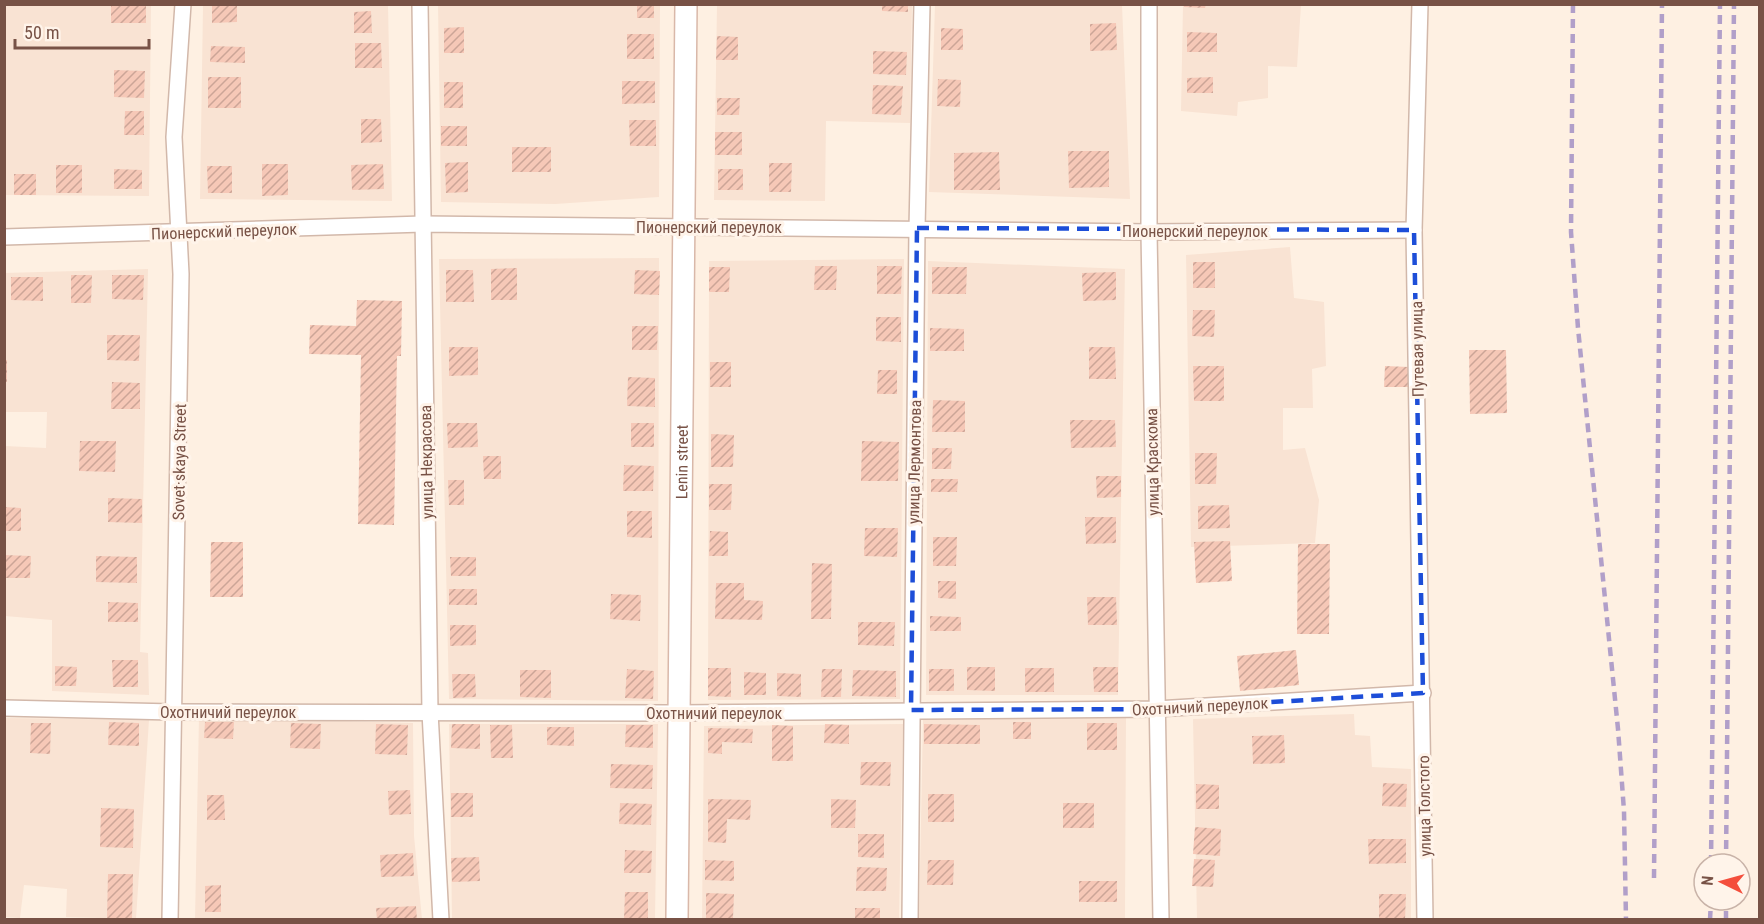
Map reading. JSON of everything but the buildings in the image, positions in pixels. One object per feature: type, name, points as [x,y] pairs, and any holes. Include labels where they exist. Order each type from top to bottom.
[{"type":"main road","name":"Lenin street","points":[[677,920],[687,4]]},
{"type":"street","name":"Sovet·skaya Street","points":[[170,920],[172,712],[182,274],[174,137],[183,4]]},
{"type":"street","name":"улица Некрасова","points":[[420,4],[429,712],[441,920]]},
{"type":"street","name":"улица Лермонтова","points":[[909,920],[917,228],[922,4]]},
{"type":"street","name":"улица Краскома","points":[[1149,4],[1149,232],[1161,920]]},
{"type":"street","name":"Путевая улица","points":[[1420,4],[1414,230],[1423,693]]},
{"type":"street","name":"Пионерский переулок","points":[[4,237],[423,224],[1149,232],[1414,230]]},
{"type":"street","name":"Охотничий переулок","points":[[4,708],[172,712],[680,713],[1156,710],[1423,693]]},
{"type":"street","name":"улица Толстого","points":[[1423,693],[1425,920]]},
{"type":"highlighted area","points":[[917,228],[1414,230],[1423,693],[1156,709],[911,710]]},
{"type":"shaded area","points":[[5,5],[151,5],[149,196],[5,195]]},
{"type":"shaded area","points":[[203,5],[388,5],[392,201],[200,199]]},
{"type":"shaded area","points":[[438,5],[660,5],[659,197],[555,204],[441,202]]},
{"type":"shaded area","points":[[717,5],[912,5],[910,123],[826,121],[825,201],[714,200]]},
{"type":"shaded area","points":[[935,5],[1122,5],[1130,199],[929,192]]},
{"type":"shaded area","points":[[1183,5],[1301,5],[1297,67],[1268,66],[1268,98],[1238,102],[1237,116],[1181,111]]},
{"type":"shaded area","points":[[1290,247],[1294,298],[1324,302],[1326,366],[1312,369],[1313,408],[1283,408],[1283,450],[1305,448],[1319,500],[1315,543],[1191,547],[1186,255]]},
{"type":"shaded area","points":[[659,258],[658,701],[449,699],[439,259]]},
{"type":"shaded area","points":[[904,259],[900,699],[708,700],[709,261]]},
{"type":"shaded area","points":[[928,261],[1125,269],[1118,695],[926,695]]},
{"type":"shaded area","points":[[148,269],[140,652],[148,653],[149,695],[52,691],[52,620],[5,616],[5,446],[46,448],[47,412],[5,412],[4,273]]},
{"type":"shaded area","points":[[1354,714],[1355,735],[1370,736],[1372,767],[1411,769],[1411,919],[1197,919],[1193,719]]},
{"type":"shaded area","points":[[199,717],[413,723],[414,836],[422,919],[195,920]]},
{"type":"shaded area","points":[[5,718],[149,720],[136,919],[66,917],[67,889],[24,885],[20,918],[5,917]]},
{"type":"shaded area","points":[[1126,718],[1125,919],[919,920],[923,719]]},
{"type":"shaded area","points":[[449,724],[658,724],[655,919],[452,919]]},
{"type":"shaded area","points":[[903,724],[899,919],[702,920],[704,726]]},
{"type":"railway","points":[[1573,4],[1571,232],[1578,328],[1618,729],[1624,811],[1626,920]]},
{"type":"railway","points":[[1654,878],[1662,4]]},
{"type":"railway","points":[[1711,852],[1720,4]]},
{"type":"railway","points":[[1726,852],[1734,4]]},
{"type":"railway","points":[[1710,912],[1710,920]]},
{"type":"railway","points":[[1726,912],[1726,920]]}]
